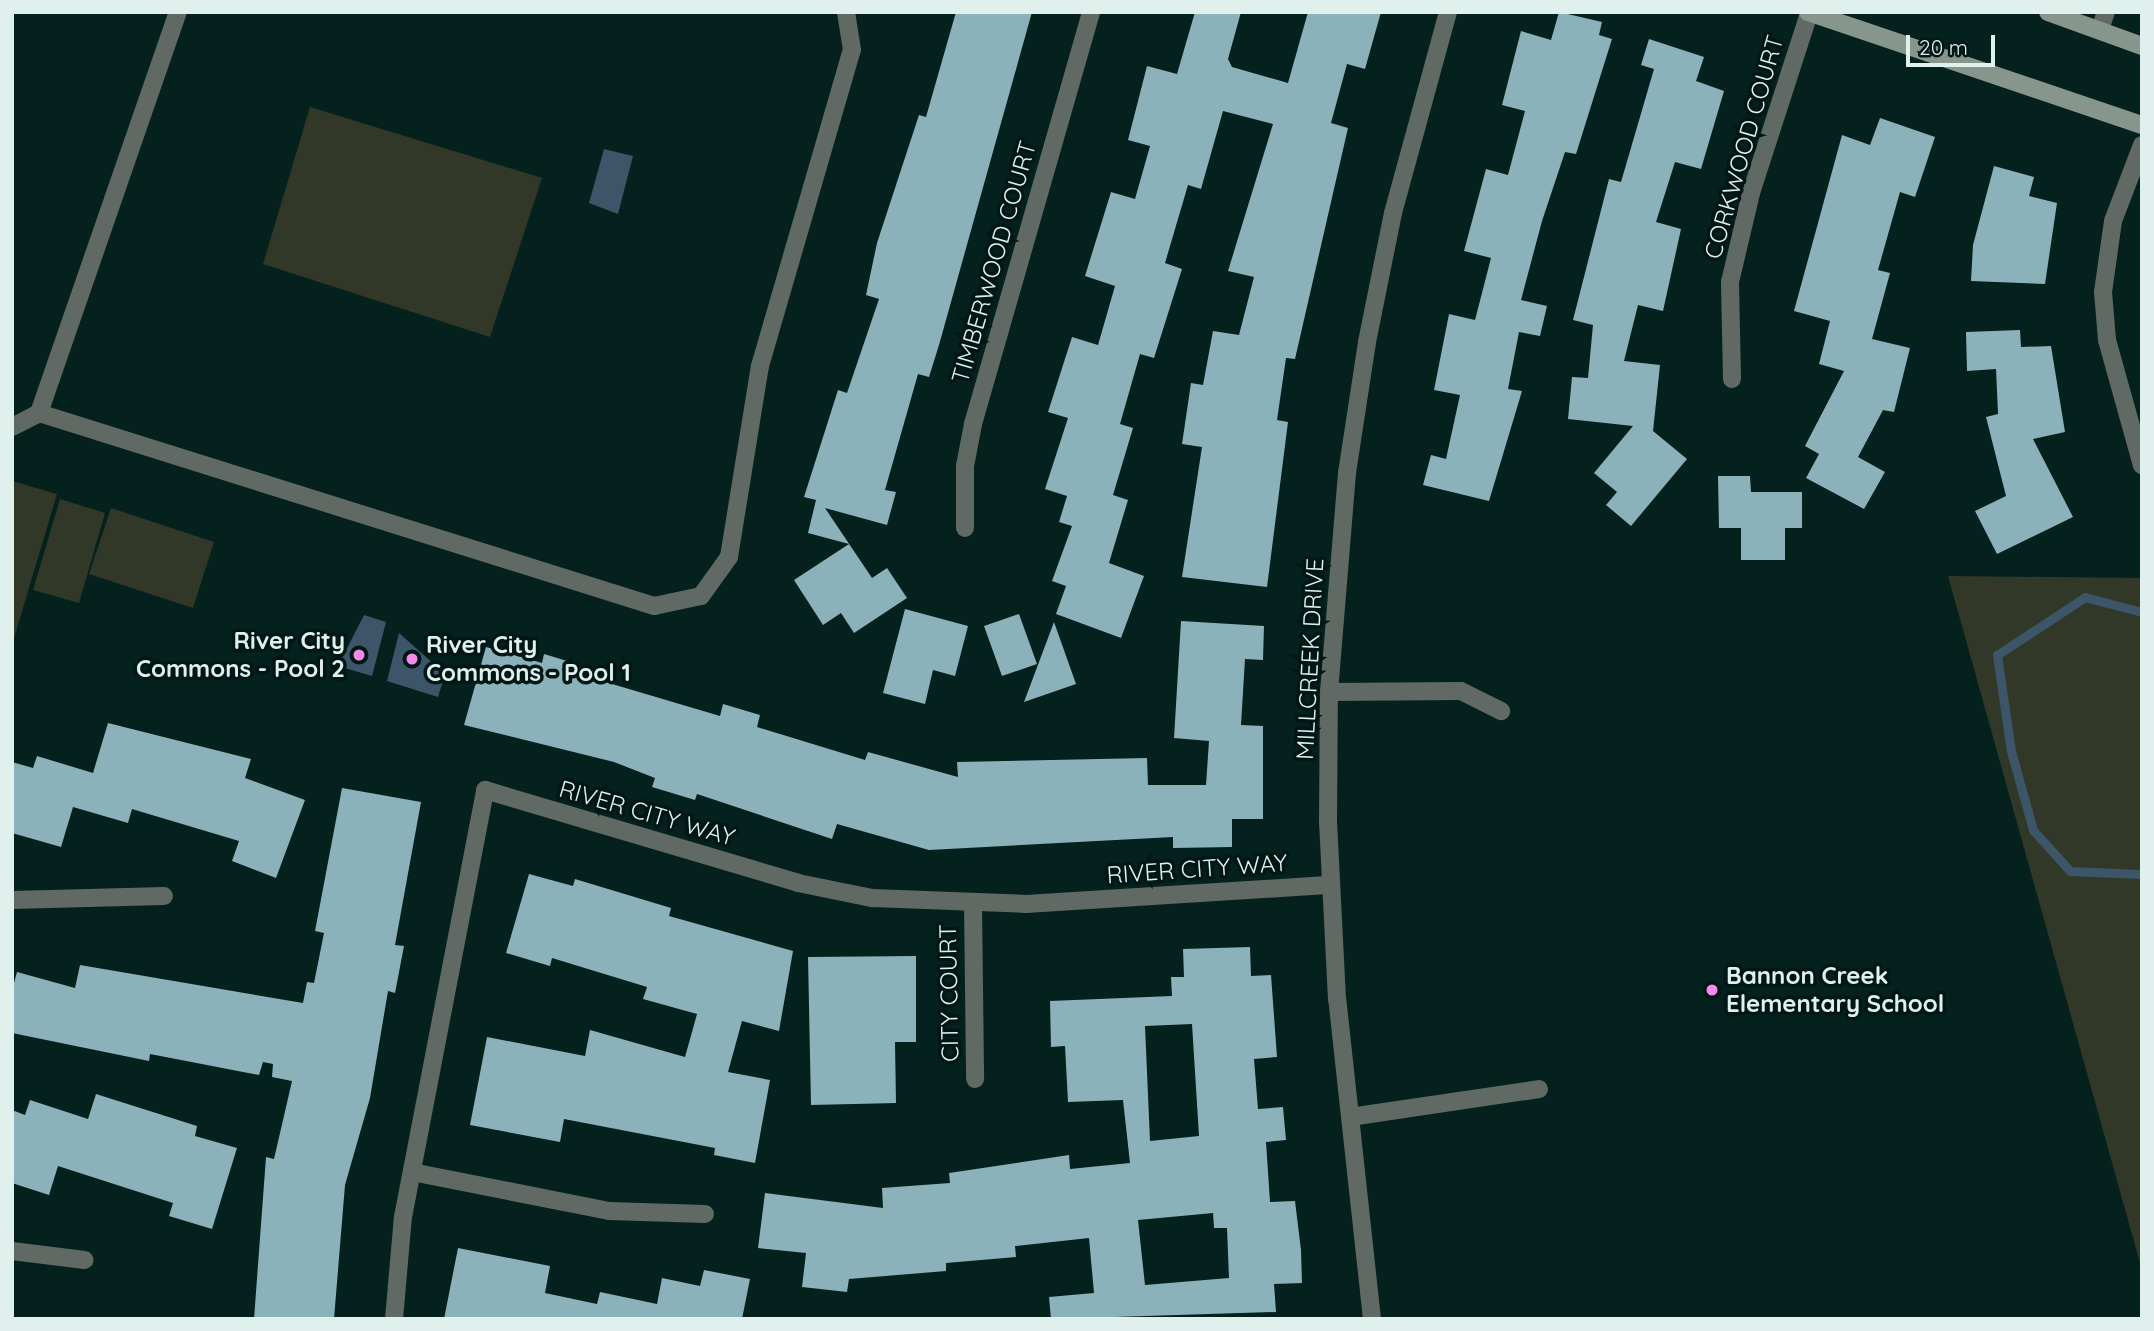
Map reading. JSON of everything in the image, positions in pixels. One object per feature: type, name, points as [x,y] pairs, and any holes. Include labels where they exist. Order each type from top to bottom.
[{"type":"main road","points":[[1808,12],[2142,125]]},
{"type":"main road","points":[[2048,12],[2142,46]]},
{"type":"street","points":[[12,427],[39,413],[178,12]]},
{"type":"street","points":[[39,413],[654,606],[701,596],[729,557],[760,366],[852,50],[846,12]]},
{"type":"street","name":"TIMBERWOOD COURT","points":[[965,528],[965,466],[973,424],[1091,12]]},
{"type":"street","name":"MILLCREEK DRIVE","points":[[1372,1319],[1350,1117],[1330,885],[1329,692],[1347,473],[1367,342],[1393,213],[1448,12]]},
{"type":"street","name":"CORKWOOD COURT","points":[[1732,379],[1730,282],[1751,193],[1808,12]]},
{"type":"street","points":[[2100,30],[2106,12]]},
{"type":"street","points":[[2142,145],[2113,220],[2103,292],[2107,340],[2142,465]]},
{"type":"street","points":[[1329,692],[1461,691],[1501,711]]},
{"type":"street","name":"RIVER CITY WAY","points":[[394,1319],[412,1172],[485,790],[798,883],[872,898],[973,906],[1330,885]]},
{"type":"street","points":[[12,900],[164,897]]},
{"type":"street","name":"CITY COURT","points":[[973,906],[975,1079]]},
{"type":"street","points":[[1350,1117],[1539,1089]]},
{"type":"street","points":[[412,1172],[609,1211],[705,1214]]},
{"type":"street","points":[[12,1251],[84,1260]]},
{"type":"green space","points":[[310,107],[542,178],[490,337],[263,264]]},
{"type":"green space","points":[[12,481],[57,494],[12,645]]},
{"type":"green space","points":[[60,499],[105,513],[79,603],[33,590]]},
{"type":"green space","points":[[111,508],[214,542],[193,608],[89,574]]},
{"type":"green space","points":[[1948,576],[2142,578],[2142,1270]]},
{"type":"water","points":[[604,149],[633,156],[618,214],[589,203]]},
{"type":"water","name":"River City Commons - Pool 2","points":[[364,615],[386,622],[372,676],[338,666]]},
{"type":"water","name":"River City Commons - Pool 1","points":[[399,633],[445,674],[438,697],[387,681]]},
{"type":"building","points":[[956,12],[1032,12],[939,345],[929,377],[918,374],[885,490],[896,492],[887,525],[825,508],[872,578],[887,568],[907,598],[854,633],[841,613],[823,625],[794,580],[849,544],[808,533],[816,500],[804,497],[838,390],[847,393],[879,299],[866,295],[877,243],[919,115],[926,117]]},
{"type":"building","points":[[1195,12],[1241,12],[1228,59],[1232,67],[1288,83],[1308,12],[1381,12],[1365,69],[1347,64],[1331,123],[1348,128],[1295,359],[1286,358],[1277,420],[1288,422],[1267,587],[1182,577],[1202,447],[1182,444],[1191,383],[1203,385],[1213,331],[1239,335],[1254,277],[1228,271],[1273,124],[1223,111],[1201,189],[1188,185],[1165,263],[1182,269],[1154,358],[1140,354],[1120,424],[1133,428],[1113,495],[1128,500],[1109,563],[1144,576],[1121,638],[1056,614],[1066,586],[1052,581],[1072,526],[1059,522],[1067,496],[1045,489],[1068,418],[1048,412],[1072,337],[1098,345],[1115,286],[1085,276],[1111,192],[1135,199],[1150,146],[1128,140],[1147,66],[1177,74]]},
{"type":"building","points":[[1559,12],[1602,22],[1599,35],[1612,39],[1576,154],[1565,152],[1542,221],[1521,300],[1547,306],[1540,336],[1519,332],[1508,389],[1522,391],[1489,501],[1423,485],[1431,455],[1446,459],[1460,395],[1434,390],[1449,314],[1475,320],[1491,258],[1464,251],[1486,169],[1508,175],[1525,111],[1502,105],[1521,31],[1551,40]]},
{"type":"building","points":[[1649,39],[1704,57],[1696,81],[1724,91],[1701,169],[1675,162],[1656,222],[1681,229],[1663,311],[1638,305],[1624,361],[1660,365],[1653,431],[1687,459],[1631,526],[1606,505],[1617,492],[1594,473],[1633,426],[1568,419],[1572,377],[1588,378],[1593,325],[1573,320],[1609,179],[1621,182],[1654,69],[1641,65]]},
{"type":"building","points":[[1880,118],[1935,137],[1915,197],[1900,192],[1878,270],[1890,273],[1872,339],[1910,348],[1894,412],[1883,410],[1858,457],[1885,472],[1864,509],[1806,478],[1819,454],[1805,446],[1844,371],[1819,364],[1830,321],[1794,311],[1842,135],[1870,145]]},
{"type":"building","points":[[1994,166],[2034,177],[2029,196],[2057,203],[2045,284],[1971,281],[1973,245]]},
{"type":"building","points":[[2020,330],[2021,347],[2051,346],[2065,432],[2033,439],[2073,517],[1997,554],[1975,511],[2006,496],[1986,417],[1998,414],[1996,369],[1967,371],[1966,332]]},
{"type":"building","points":[[1718,476],[1750,476],[1751,492],[1802,492],[1802,528],[1785,528],[1785,560],[1741,560],[1741,528],[1719,528]]},
{"type":"building","points":[[905,609],[968,626],[955,676],[933,670],[925,704],[883,693]]},
{"type":"building","points":[[1019,614],[1037,664],[1002,676],[984,626]]},
{"type":"building","points":[[1181,621],[1264,626],[1263,660],[1245,659],[1241,725],[1263,726],[1263,819],[1232,819],[1232,847],[1173,848],[1173,837],[929,850],[837,824],[832,839],[697,794],[695,800],[652,787],[655,778],[614,762],[464,725],[486,647],[542,663],[544,654],[577,664],[575,673],[720,716],[723,704],[760,715],[757,727],[865,760],[868,752],[958,777],[957,762],[1147,758],[1148,785],[1206,785],[1209,741],[1174,738]]},
{"type":"building","points":[[1054,622],[1076,684],[1024,702]]},
{"type":"building","points":[[108,723],[251,759],[245,778],[305,800],[276,878],[232,861],[239,841],[132,809],[128,823],[73,807],[61,847],[12,833],[12,762],[33,768],[37,756],[93,773]]},
{"type":"building","points":[[342,788],[421,802],[395,945],[404,946],[395,993],[388,991],[370,1098],[345,1185],[334,1319],[254,1319],[266,1157],[274,1159],[292,1081],[272,1077],[273,1064],[263,1062],[259,1075],[150,1054],[149,1061],[12,1033],[12,990],[17,972],[75,988],[80,965],[303,1003],[307,982],[314,983],[324,933],[315,931]]},
{"type":"building","points":[[529,874],[573,886],[575,879],[671,908],[669,916],[793,951],[779,1031],[742,1021],[728,1072],[770,1080],[755,1163],[714,1155],[715,1148],[564,1119],[560,1142],[470,1125],[487,1037],[585,1056],[590,1030],[685,1057],[697,1014],[643,999],[647,987],[552,958],[550,966],[506,953]]},
{"type":"building","points":[[1250,947],[1251,976],[1271,975],[1277,1057],[1254,1059],[1258,1109],[1283,1107],[1286,1140],[1266,1142],[1270,1202],[1295,1201],[1302,1283],[1274,1284],[1276,1312],[1051,1319],[1049,1297],[1094,1293],[1089,1238],[1015,1246],[1016,1257],[946,1263],[946,1271],[849,1279],[847,1292],[802,1287],[806,1253],[758,1248],[765,1193],[883,1208],[882,1188],[950,1183],[949,1173],[1069,1155],[1070,1169],[1130,1163],[1123,1100],[1068,1102],[1065,1046],[1051,1047],[1050,1001],[1172,996],[1171,977],[1184,977],[1183,949]],"holes":[[[1192,1024],[1199,1136],[1150,1141],[1145,1026]],[[1213,1213],[1214,1228],[1227,1228],[1229,1278],[1145,1285],[1138,1220]]]},
{"type":"building","points":[[916,956],[916,1042],[895,1042],[896,1103],[811,1105],[808,957]]},
{"type":"building","points":[[96,1094],[197,1126],[195,1136],[237,1148],[212,1229],[169,1216],[173,1203],[58,1166],[49,1195],[12,1183],[12,1110],[25,1115],[30,1100],[88,1119]]},
{"type":"building","points":[[458,1248],[550,1266],[545,1293],[597,1304],[600,1292],[657,1304],[662,1278],[700,1286],[704,1270],[750,1279],[742,1319],[444,1319]]},
{"type":"waterway","points":[[2142,612],[2085,597],[1997,655],[2011,751],[2033,830],[2070,871],[2142,874]]},
{"type":"place","name":"River City Commons - Pool 2","points":[[359,655]]},
{"type":"place","name":"River City Commons - Pool 1","points":[[412,659]]},
{"type":"place","name":"Bannon Creek Elementary School","points":[[1712,990]]}]
